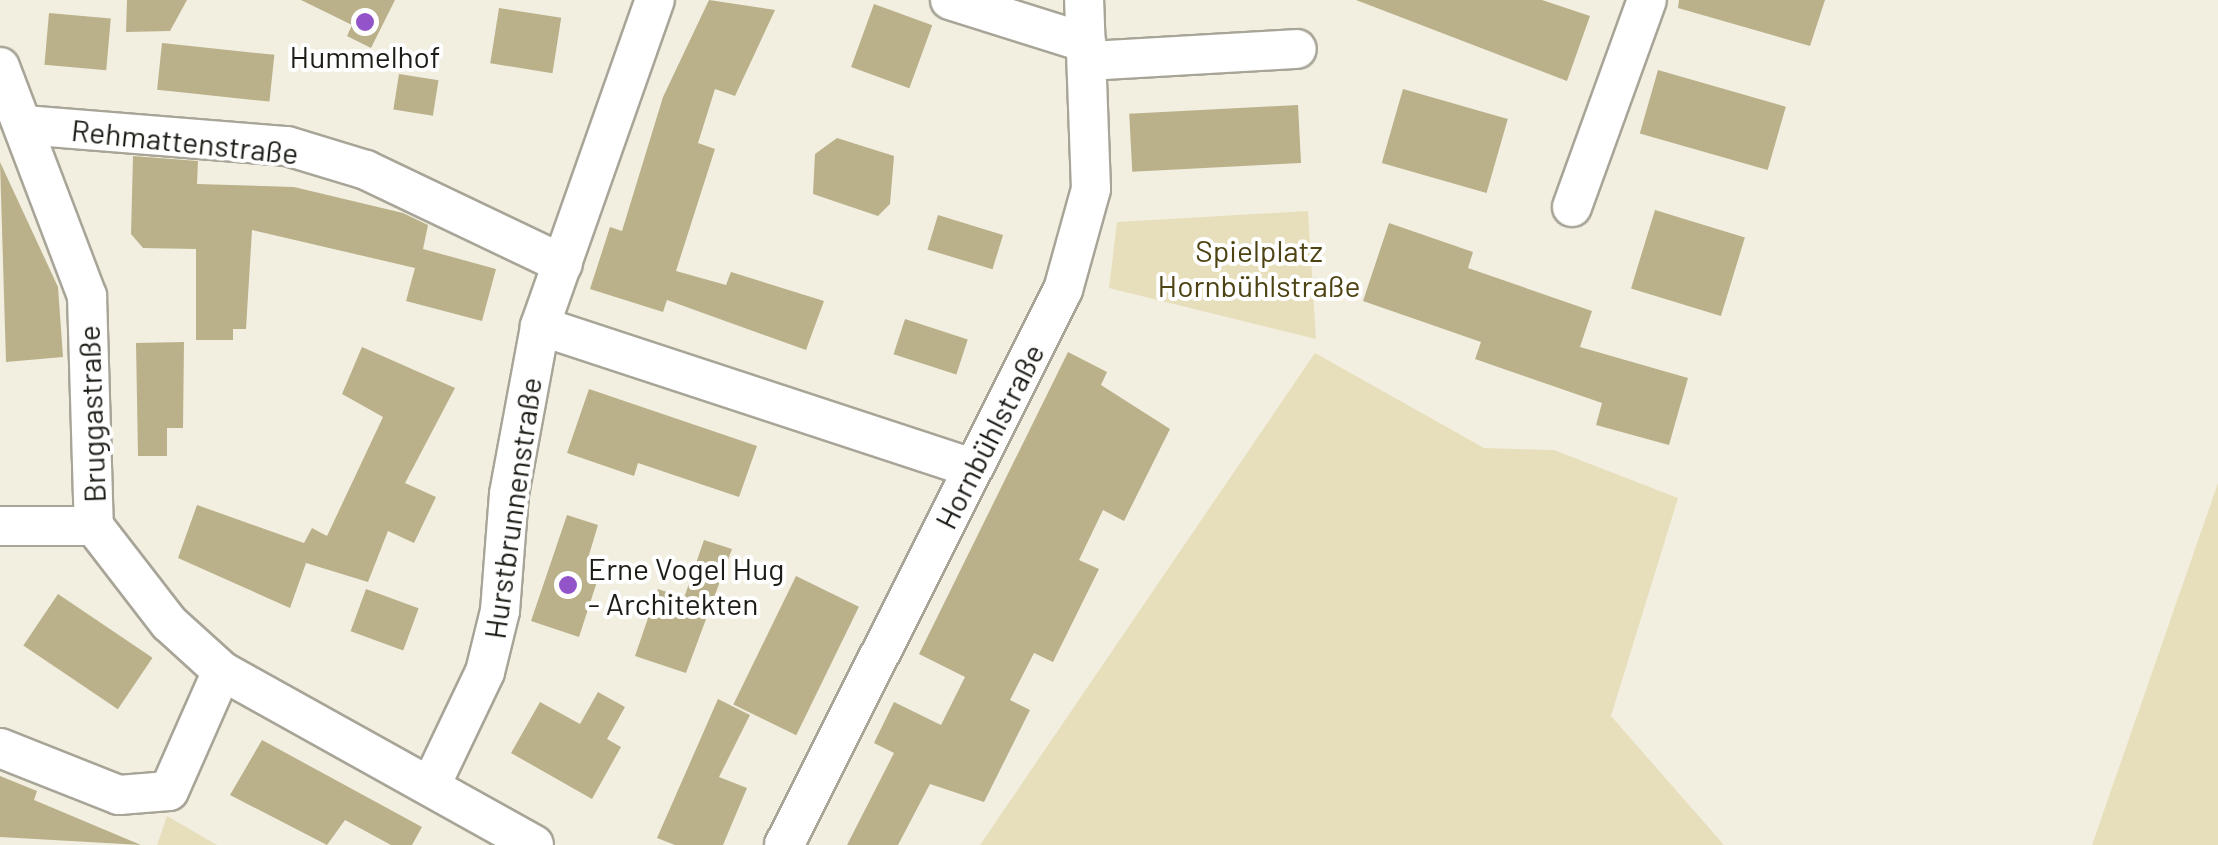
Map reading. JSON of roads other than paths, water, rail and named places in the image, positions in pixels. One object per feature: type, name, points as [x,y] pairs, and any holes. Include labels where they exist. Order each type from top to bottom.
[{"type":"street","name":"Hurstbrunnenstraße","points":[[432,783],[485,672],[500,611],[508,494],[540,326],[655,0]]},
{"type":"street","points":[[950,0],[1087,52],[1297,50]]},
{"type":"street","name":"Hornbühlstraße","points":[[784,845],[972,468],[1086,226],[1084,0]]},
{"type":"street","points":[[1572,207],[1647,0]]},
{"type":"street","name":"Bruggastraße","points":[[0,67],[87,296],[94,526],[169,623],[222,671],[432,783],[534,845]]},
{"type":"street","name":"Rehmattenstraße","points":[[24,125],[286,146],[366,170],[563,264]]},
{"type":"street","points":[[540,326],[972,468]]},
{"type":"street","points":[[0,526],[94,526]]},
{"type":"street","points":[[0,748],[119,795],[168,791],[222,671]]},
{"type":"place","name":"Hummelhof","points":[[365,22]]},
{"type":"place","name":"Erne Vogel Hug - Architekten","points":[[568,585]]},
{"type":"park label","name":"Spielplatz Hornbühlstraße","points":[[1259,267]]}]
